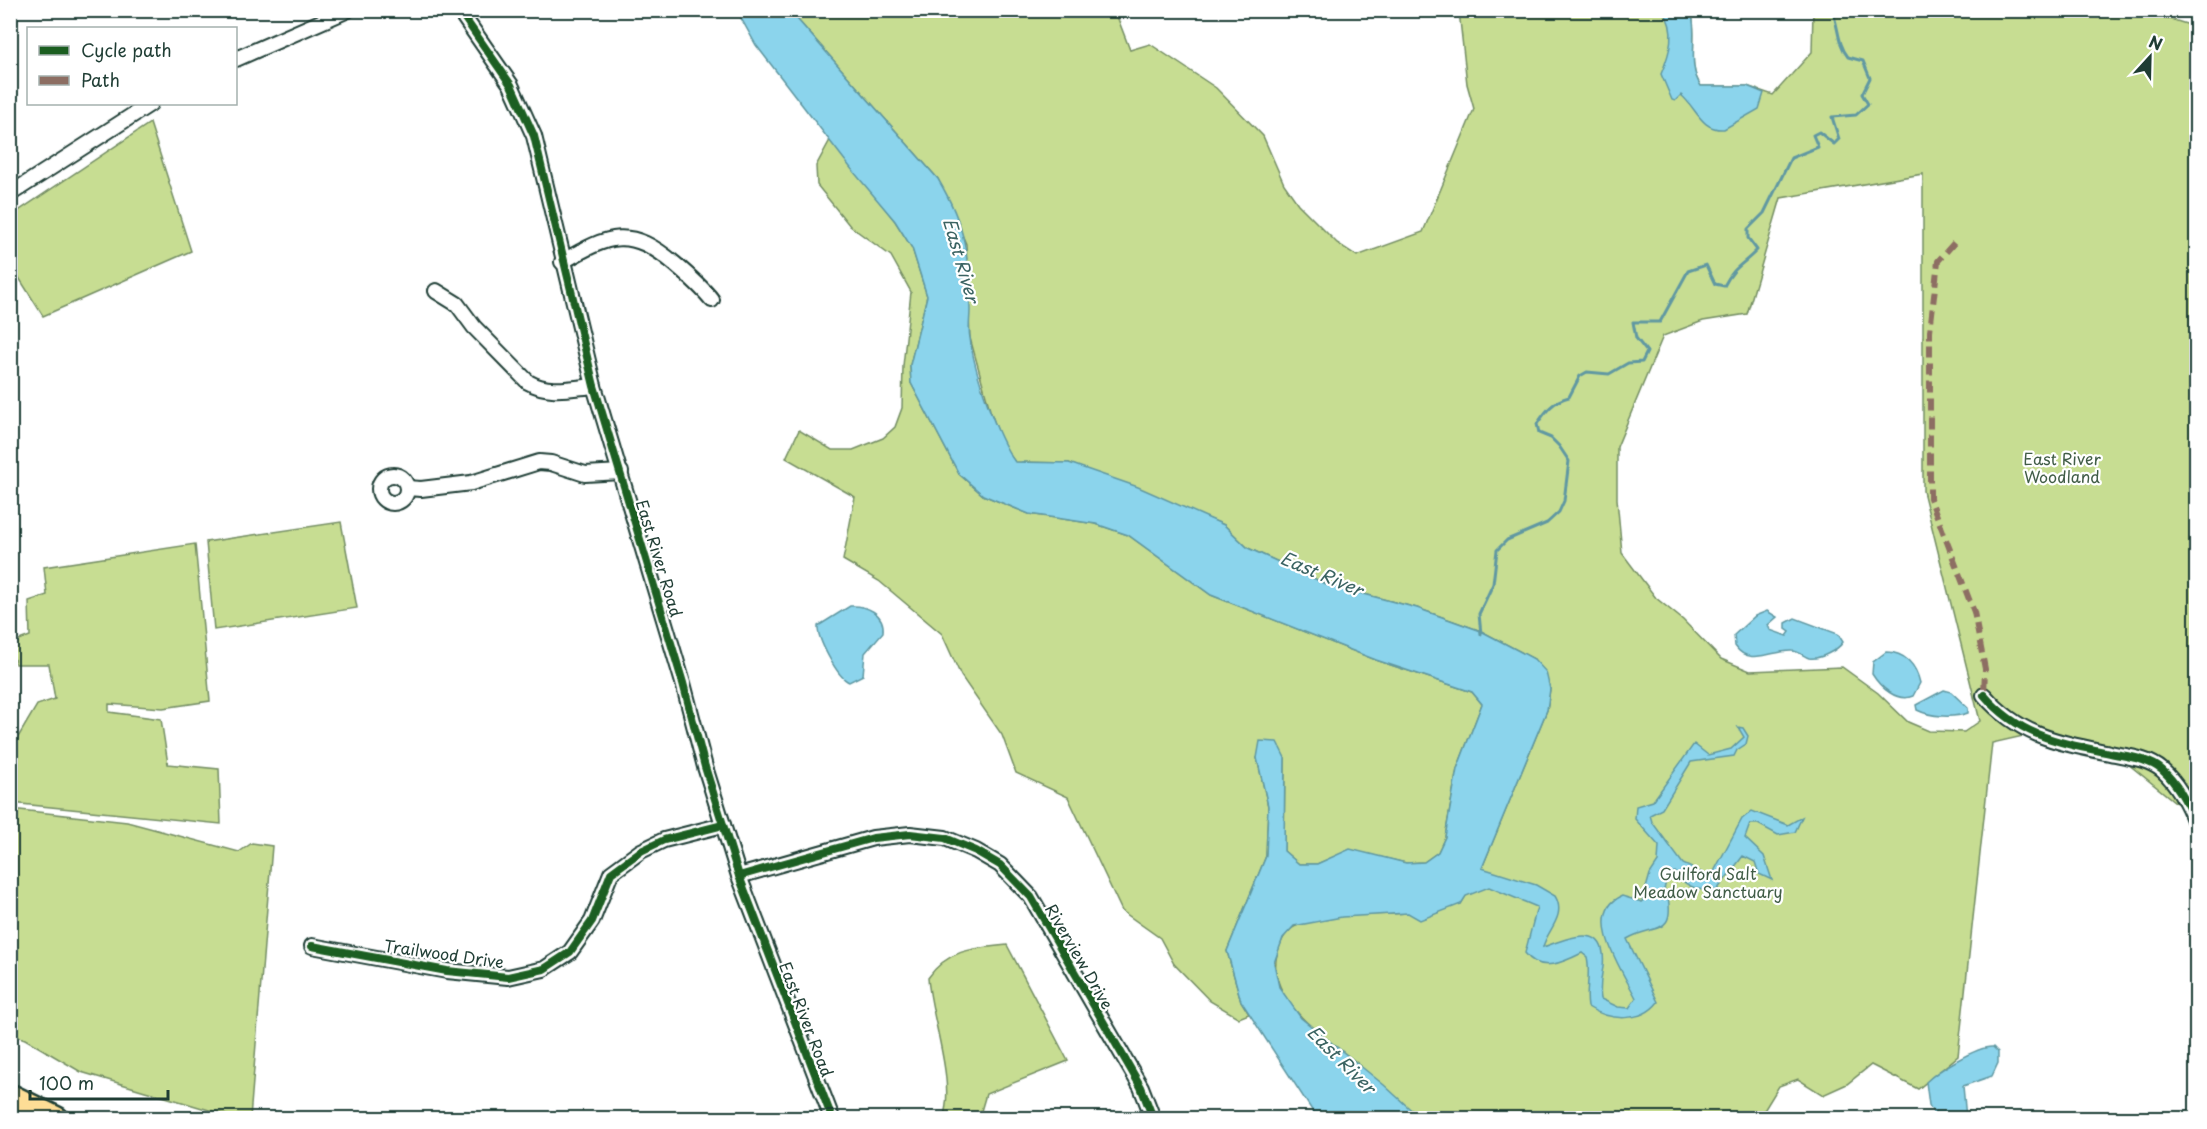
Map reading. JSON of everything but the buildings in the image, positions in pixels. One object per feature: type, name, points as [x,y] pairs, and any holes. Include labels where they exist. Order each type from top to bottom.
[{"type":"highway","points":[[10,1095],[57,1119]]},
{"type":"street","points":[[237,59],[348,10]]},
{"type":"street","name":"East River Road","points":[[459,10],[511,85],[524,109],[534,136],[562,262],[594,386],[723,825],[739,876],[832,1119]]},
{"type":"street","points":[[10,194],[148,105]]},
{"type":"street","points":[[562,262],[593,244],[613,238],[640,240],[656,248],[703,288],[712,300]]},
{"type":"street","points":[[436,291],[457,304],[474,327],[528,382],[539,388],[554,390],[594,386]]},
{"type":"street","points":[[407,488],[421,489],[471,483],[539,462],[551,463],[585,474],[621,472]]},
{"type":"street","points":[[1984,695],[2010,719],[2040,737],[2140,759],[2161,770],[2177,788],[2196,825]]},
{"type":"street","name":"Trailwood Drive","points":[[312,946],[447,971],[508,977],[544,969],[570,952],[576,944],[592,921],[611,873],[641,851],[664,840],[723,825]]},
{"type":"street","name":"Riverview Drive","points":[[739,876],[873,838],[910,834],[945,838],[1000,865],[1031,897],[1141,1087],[1153,1119]]},
{"type":"green space","name":"Guilford Salt Meadow Sanctuary","points":[[2142,10],[2196,27],[2196,844],[2180,806],[2128,764],[2096,758],[2023,736],[1992,743],[1958,1056],[1918,1089],[1871,1065],[1847,1084],[1823,1095],[1798,1079],[1779,1086],[1765,1109],[1756,1115],[1720,1118],[1361,1118],[1361,1066],[1316,1031],[1289,1002],[1280,986],[1276,969],[1281,943],[1292,928],[1309,922],[1337,917],[1406,913],[1461,904],[1482,868],[1547,710],[1550,689],[1534,659],[1481,631],[1417,608],[1326,584],[1248,548],[1224,525],[1069,463],[1015,462],[1003,446],[990,410],[970,338],[966,244],[938,179],[790,11],[1115,11],[1130,50],[1150,44],[1216,88],[1263,136],[1284,184],[1298,204],[1337,243],[1357,256],[1423,232],[1474,109],[1467,84],[1459,11],[1691,11],[1694,30],[1694,69],[1701,86],[1747,86],[1773,95],[1812,52],[1813,11]],"holes":[[[1923,174],[1923,491],[1980,721],[1964,732],[1929,731],[1908,722],[1878,693],[1842,667],[1750,671],[1721,659],[1683,620],[1656,598],[1622,553],[1617,499],[1617,447],[1663,336],[1703,321],[1747,314],[1781,198]]]},
{"type":"green space","points":[[150,123],[191,251],[43,316],[11,265],[11,216]]},
{"type":"green space","points":[[830,140],[895,221],[912,248],[927,296],[910,365],[911,383],[959,474],[983,495],[1029,514],[1096,524],[1128,535],[1211,595],[1376,660],[1472,692],[1482,704],[1457,769],[1445,837],[1438,852],[1424,862],[1406,863],[1350,850],[1317,864],[1299,864],[1284,851],[1285,758],[1257,758],[1268,806],[1266,856],[1227,951],[1241,1001],[1249,1014],[1239,1018],[1210,1001],[1174,964],[1160,938],[1122,911],[1068,797],[1016,773],[1002,735],[961,676],[942,634],[879,581],[843,560],[855,497],[786,458],[799,430],[832,450],[853,450],[883,438],[895,427],[902,408],[903,366],[911,292],[891,256],[850,226],[817,185],[816,166]]},
{"type":"green space","points":[[341,522],[357,608],[214,630],[206,542]]},
{"type":"green space","points":[[195,544],[210,701],[163,708],[109,704],[109,712],[161,719],[168,764],[219,769],[221,824],[11,803],[11,749],[37,705],[55,699],[49,664],[15,664],[11,643],[30,636],[29,601],[47,595],[44,567]]},
{"type":"green space","points":[[11,809],[127,822],[239,852],[252,843],[272,846],[250,1118],[236,1118],[81,1072],[25,1039],[11,1034]]},
{"type":"green space","points":[[1007,945],[1068,1061],[986,1094],[979,1118],[943,1118],[947,1087],[945,1068],[928,978],[936,968],[953,956],[973,949]]},
{"type":"water","name":"East River","points":[[737,11],[790,11],[938,179],[955,212],[964,242],[969,290],[969,335],[976,367],[993,420],[1015,462],[1069,463],[1138,487],[1224,525],[1248,548],[1326,584],[1417,608],[1481,631],[1534,659],[1546,672],[1550,689],[1547,710],[1482,868],[1536,885],[1555,896],[1558,903],[1558,916],[1543,947],[1585,936],[1599,943],[1603,952],[1601,999],[1618,1007],[1629,1008],[1636,998],[1610,945],[1605,916],[1610,905],[1622,896],[1642,902],[1650,874],[1658,862],[1659,846],[1635,819],[1636,806],[1653,801],[1694,744],[1708,755],[1731,749],[1744,737],[1738,727],[1743,728],[1748,736],[1746,744],[1737,750],[1734,756],[1691,762],[1662,809],[1650,815],[1652,822],[1683,864],[1711,877],[1742,819],[1752,811],[1788,825],[1802,817],[1795,832],[1778,835],[1758,824],[1750,824],[1745,838],[1764,856],[1772,880],[1759,874],[1755,862],[1743,856],[1717,890],[1704,890],[1688,885],[1675,872],[1667,876],[1664,890],[1667,892],[1669,916],[1666,923],[1627,939],[1658,1002],[1651,1009],[1643,1014],[1625,1018],[1606,1015],[1588,1007],[1587,957],[1582,953],[1568,960],[1545,965],[1531,959],[1525,953],[1537,907],[1489,887],[1466,896],[1461,904],[1420,920],[1408,913],[1342,917],[1294,926],[1283,938],[1274,963],[1279,987],[1301,1018],[1384,1085],[1420,1118],[1317,1118],[1241,1001],[1227,951],[1266,856],[1268,806],[1257,758],[1260,741],[1277,742],[1285,758],[1284,851],[1299,864],[1317,864],[1350,849],[1406,863],[1424,862],[1438,852],[1445,837],[1457,769],[1482,704],[1472,692],[1376,660],[1211,595],[1128,535],[1096,524],[1029,514],[983,495],[959,474],[911,383],[910,365],[927,296],[912,248],[895,221],[853,171],[756,45]]},
{"type":"water","points":[[1663,11],[1691,11],[1694,30],[1694,69],[1701,86],[1747,86],[1764,93],[1759,109],[1724,129],[1716,129],[1704,122],[1681,95],[1675,101],[1672,100],[1661,74],[1671,42],[1670,26]]},
{"type":"water","points":[[850,606],[862,607],[878,615],[883,625],[883,632],[865,653],[863,675],[849,682],[839,673],[829,657],[818,626]]},
{"type":"water","points":[[1767,611],[1777,617],[1768,625],[1770,630],[1787,636],[1790,632],[1786,629],[1786,623],[1795,618],[1838,634],[1843,642],[1828,654],[1813,658],[1792,651],[1747,656],[1735,646],[1734,635],[1755,616]]},
{"type":"water","points":[[1886,652],[1904,657],[1916,671],[1920,683],[1913,696],[1907,698],[1895,696],[1884,689],[1872,674],[1873,662]]},
{"type":"water","points":[[1944,690],[1951,692],[1968,708],[1968,713],[1942,716],[1917,710],[1916,705]]},
{"type":"water","points":[[1993,1047],[1998,1052],[1998,1063],[1992,1076],[1963,1086],[1966,1118],[1936,1118],[1929,1105],[1926,1082],[1948,1066],[1977,1050]]},
{"type":"waterway","points":[[1481,634],[1479,614],[1493,584],[1497,550],[1507,540],[1547,523],[1559,512],[1564,501],[1569,461],[1551,438],[1539,433],[1537,424],[1540,419],[1554,404],[1569,397],[1580,376],[1587,372],[1609,374],[1628,363],[1642,362],[1647,352],[1636,338],[1633,322],[1660,322],[1688,271],[1706,265],[1715,284],[1724,286],[1735,270],[1757,250],[1748,238],[1748,229],[1764,213],[1791,158],[1818,147],[1813,135],[1819,132],[1834,144],[1839,139],[1832,117],[1856,115],[1868,104],[1862,94],[1870,78],[1863,61],[1848,57],[1844,52],[1832,10]]},
{"type":"marked path","points":[[1954,243],[1938,261],[1930,331],[1930,498],[1974,612],[1985,669],[1984,695]]},
{"type":"cycle path","points":[[459,10],[511,85],[534,136],[594,386],[683,683],[705,767],[739,876],[832,1118]]},
{"type":"cycle path","points":[[1984,695],[2013,721],[2028,730],[2060,742],[2140,759],[2157,766],[2178,789],[2196,825]]},
{"type":"cycle path","points":[[312,946],[447,971],[508,977],[544,969],[570,952],[592,921],[611,873],[641,851],[664,840],[723,825]]},
{"type":"cycle path","points":[[739,876],[873,838],[910,834],[945,838],[976,851],[1000,865],[1031,897],[1141,1087],[1153,1118]]},
{"type":"park label","name":"East River Woodland","points":[[2062,467]]}]
